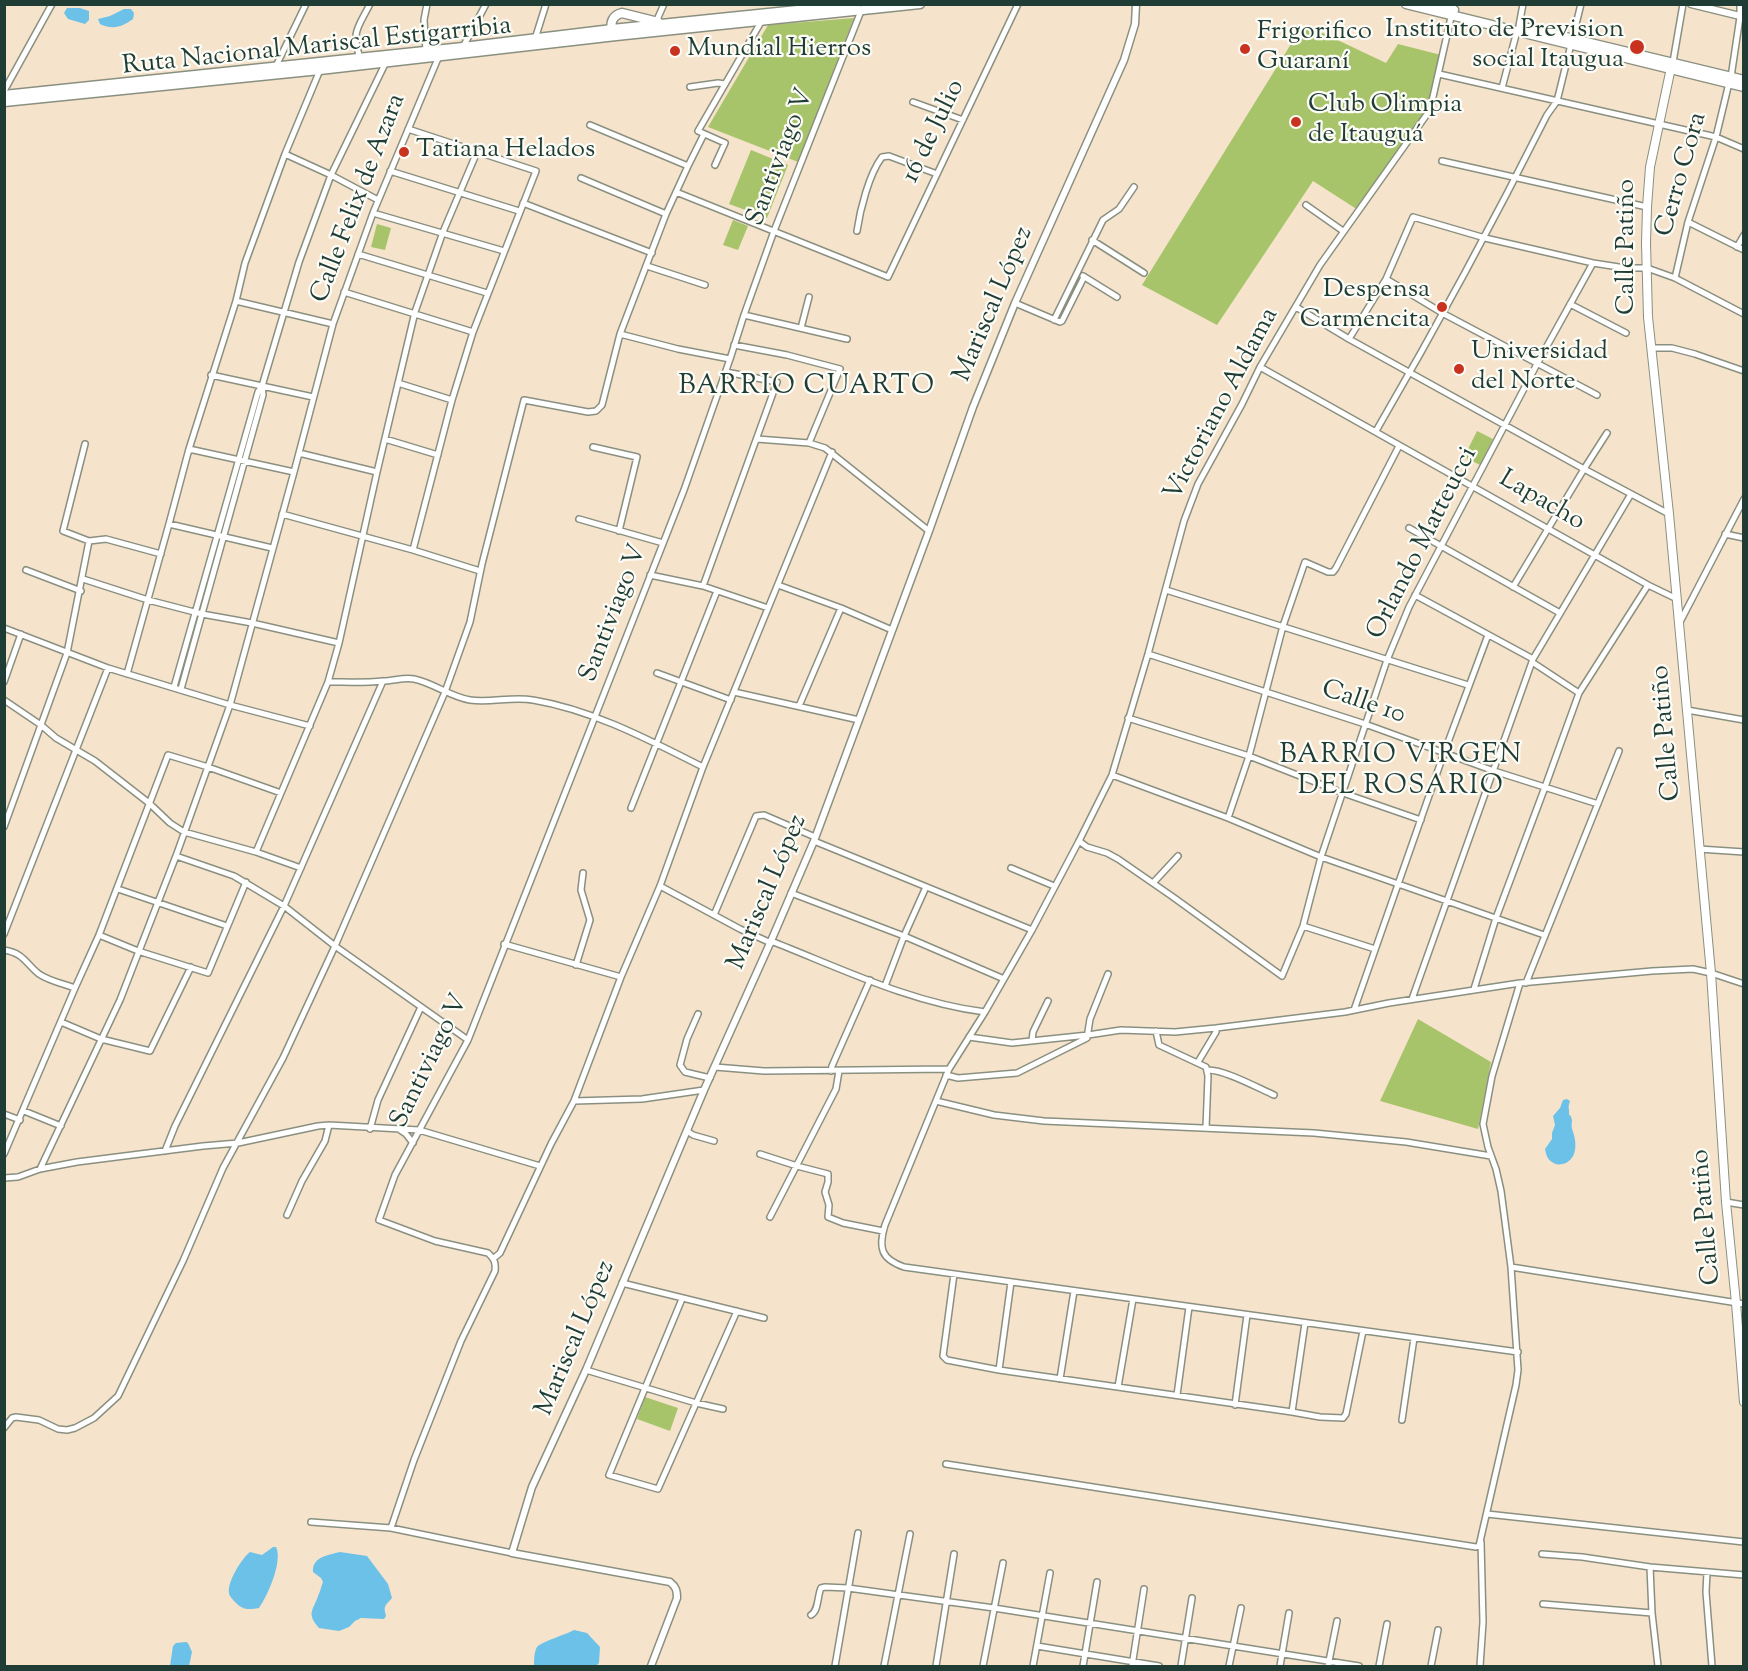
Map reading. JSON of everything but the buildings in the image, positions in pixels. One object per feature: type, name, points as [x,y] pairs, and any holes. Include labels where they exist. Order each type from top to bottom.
[{"type":"highway","name":"Ruta Nacional Mariscal Estigarribia","points":[[4,93],[535,39],[761,22],[859,8],[920,4]]},
{"type":"highway","points":[[1406,4],[1453,10]]},
{"type":"highway","points":[[1433,4],[1518,28],[1730,80],[1743,87]]},
{"type":"highway","name":"Ruta Nacional Mariscal Estigarribia","points":[[4,102],[320,70],[667,24],[824,6],[859,8]]},
{"type":"highway","points":[[614,32],[613,18],[622,13],[667,24]]},
{"type":"highway","points":[[1730,80],[1743,80]]},
{"type":"main road","name":"Calle Patiño","points":[[1672,65],[1650,167],[1647,207],[1648,317],[1669,514],[1711,973],[1726,1202],[1740,1304],[1743,1402]]},
{"type":"street","points":[[4,93],[52,4]]},
{"type":"street","points":[[276,66],[306,4]]},
{"type":"street","points":[[360,58],[355,38],[356,32],[370,4]]},
{"type":"street","points":[[426,51],[424,20],[427,4]]},
{"type":"street","points":[[463,47],[486,4]]},
{"type":"street","points":[[535,39],[546,4]]},
{"type":"street","points":[[656,22],[664,4]]},
{"type":"street","name":"16 de Julio","points":[[774,231],[888,277],[1018,4]]},
{"type":"street","name":"Mariscal López","points":[[512,1553],[532,1487],[586,1370],[704,1090],[771,942],[814,839],[860,720],[973,407],[1016,303],[1124,60],[1134,24],[1136,4]]},
{"type":"street","points":[[1502,88],[1523,4]]},
{"type":"street","points":[[1376,431],[1444,314],[1547,116],[1557,101],[1581,4]]},
{"type":"street","points":[[1672,65],[1683,4]]},
{"type":"street","points":[[1691,4],[1742,17]]},
{"type":"street","name":"Cerro Cora","points":[[1675,278],[1688,222],[1716,137],[1730,80],[1742,17],[1740,4]]},
{"type":"street","name":"Santiviago V","points":[[494,1258],[488,1253],[435,1241],[379,1220],[395,1175],[468,1040],[504,944],[596,717],[684,490],[774,231],[859,8]]},
{"type":"street","name":"Victoriano Aldama","points":[[883,1231],[947,1072],[1032,930],[1112,775],[1184,521],[1198,484],[1260,367],[1320,265],[1430,110],[1453,10]]},
{"type":"street","points":[[715,165],[725,143],[698,131],[761,22]]},
{"type":"street","name":"Calle Felix de Azara","points":[[40,1169],[120,1000],[156,902],[176,856],[230,705],[333,324],[378,200],[439,56]]},
{"type":"street","points":[[177,688],[221,537],[258,392],[262,386],[299,262],[331,175],[386,62]]},
{"type":"street","points":[[127,674],[189,449],[236,301],[245,263],[285,154],[320,70]]},
{"type":"street","points":[[1439,74],[1716,137],[1743,149]]},
{"type":"street","points":[[690,87],[725,84]]},
{"type":"street","points":[[913,102],[963,120]]},
{"type":"street","points":[[590,125],[688,166]]},
{"type":"street","points":[[408,129],[536,171],[473,332],[452,400],[413,550]]},
{"type":"street","points":[[4,1428],[12,1418],[16,1417],[39,1420],[58,1429],[75,1428],[94,1418],[118,1396],[183,1261],[223,1168],[283,1058],[335,946],[445,692],[470,622],[480,571],[524,400],[588,412],[596,411],[602,405],[620,334],[666,214],[704,134]]},
{"type":"street","points":[[256,852],[328,682],[415,312],[443,232],[477,152]]},
{"type":"street","points":[[285,154],[378,200]]},
{"type":"street","points":[[857,231],[864,197],[882,157],[889,156],[937,174]]},
{"type":"street","points":[[1442,161],[1647,207]]},
{"type":"street","points":[[390,171],[519,212]]},
{"type":"street","points":[[581,178],[666,214]]},
{"type":"street","points":[[1054,320],[1103,220],[1119,209],[1134,187]]},
{"type":"street","points":[[676,192],[774,231]]},
{"type":"street","points":[[523,203],[652,253]]},
{"type":"street","points":[[1306,205],[1343,231]]},
{"type":"street","points":[[373,213],[504,251]]},
{"type":"street","points":[[1349,339],[1386,279],[1413,217],[1485,238],[1593,263],[1625,268],[1647,268],[1675,278],[1743,314]]},
{"type":"street","points":[[1688,222],[1740,249],[1743,235]]},
{"type":"street","points":[[1092,240],[1144,273]]},
{"type":"street","points":[[358,254],[488,293]]},
{"type":"street","name":"Orlando Matteucci","points":[[1153,883],[1282,976],[1303,926],[1322,857],[1387,660],[1415,595],[1593,263]]},
{"type":"street","points":[[647,266],[705,285]]},
{"type":"street","points":[[1076,273],[1117,297]]},
{"type":"street","points":[[1016,303],[1060,322],[1084,277]]},
{"type":"street","points":[[1386,279],[1444,314],[1597,395]]},
{"type":"street","points":[[344,292],[415,312],[473,332]]},
{"type":"street","points":[[801,328],[809,297]]},
{"type":"street","points":[[236,301],[333,324]]},
{"type":"street","points":[[1570,304],[1626,333]]},
{"type":"street","points":[[1296,307],[1349,339],[1669,514]]},
{"type":"street","points":[[744,315],[847,339]]},
{"type":"street","points":[[620,334],[730,359]]},
{"type":"street","points":[[734,345],[787,355],[840,369],[808,443]]},
{"type":"street","points":[[1652,348],[1672,348],[1743,371]]},
{"type":"street","name":"Lapacho","points":[[1260,367],[1547,529],[1677,599]]},
{"type":"street","points":[[703,586],[777,382],[726,372]]},
{"type":"street","points":[[212,375],[313,397]]},
{"type":"street","points":[[398,383],[452,400]]},
{"type":"street","points":[[1513,587],[1607,434]]},
{"type":"street","points":[[385,439],[438,455]]},
{"type":"street","points":[[757,439],[808,443],[825,448],[929,531]]},
{"type":"street","points":[[85,444],[63,531],[89,541],[106,539],[161,554]]},
{"type":"street","points":[[1228,818],[1249,756],[1283,626],[1305,562],[1333,572],[1399,446]]},
{"type":"street","points":[[593,447],[637,457],[619,531]]},
{"type":"street","points":[[189,449],[294,472]]},
{"type":"street","points":[[391,1528],[414,1460],[461,1341],[495,1271],[494,1258],[500,1252],[540,1166],[574,1101],[621,977],[660,886],[703,767],[832,452]]},
{"type":"street","points":[[299,453],[377,472]]},
{"type":"street","points":[[1412,999],[1533,661],[1631,494]]},
{"type":"street","points":[[1679,624],[1743,498]]},
{"type":"street","points":[[282,514],[480,571]]},
{"type":"street","points":[[579,519],[663,543]]},
{"type":"street","points":[[169,524],[272,549]]},
{"type":"street","points":[[1409,528],[1560,613]]},
{"type":"street","points":[[1725,534],[1743,538]]},
{"type":"street","points":[[4,826],[68,653],[89,541]]},
{"type":"street","points":[[26,570],[81,591]]},
{"type":"street","points":[[651,575],[703,586],[768,608]]},
{"type":"street","points":[[83,579],[148,600],[199,613],[339,643]]},
{"type":"street","points":[[778,585],[892,630]]},
{"type":"street","points":[[1474,989],[1496,918],[1579,693],[1648,585]]},
{"type":"street","points":[[1166,590],[1468,685]]},
{"type":"street","points":[[631,808],[717,591]]},
{"type":"street","points":[[1415,595],[1533,661],[1579,693]]},
{"type":"street","points":[[799,706],[841,608]]},
{"type":"street","points":[[4,627],[108,668],[230,705],[310,726]]},
{"type":"street","points":[[4,682],[21,634]]},
{"type":"street","points":[[1354,1010],[1468,685],[1488,635]]},
{"type":"street","name":"Calle 10","points":[[1148,654],[1365,724],[1494,771],[1598,804]]},
{"type":"street","points":[[4,934],[108,668]]},
{"type":"street","points":[[657,672],[731,700]]},
{"type":"street","points":[[328,682],[411,678],[466,699],[531,699],[596,717],[703,767]]},
{"type":"street","points":[[165,1151],[175,1126],[284,906],[383,681]]},
{"type":"street","points":[[734,692],[860,720]]},
{"type":"street","points":[[4,700],[56,738],[95,761],[184,832],[256,852],[301,868]]},
{"type":"street","points":[[1687,710],[1743,720]]},
{"type":"street","points":[[1128,718],[1249,756],[1421,820]]},
{"type":"street","points":[[1480,1666],[1483,1622],[1481,1542],[1516,1385],[1518,1352],[1511,1267],[1501,1191],[1485,1133],[1484,1113],[1492,1076],[1523,983],[1619,752]]},
{"type":"street","points":[[4,1154],[118,889],[168,755],[281,793]]},
{"type":"street","points":[[1112,775],[1228,818],[1322,857],[1544,935]]},
{"type":"street","points":[[714,915],[756,816],[764,814],[814,839],[1032,930]]},
{"type":"street","points":[[1079,841],[1087,847],[1118,859],[1153,883],[1178,856]]},
{"type":"street","points":[[1699,849],[1743,852]]},
{"type":"street","points":[[176,856],[246,882],[284,906],[335,946],[468,1040]]},
{"type":"street","points":[[1011,868],[1054,886]]},
{"type":"street","points":[[576,965],[590,920],[581,890],[583,873]]},
{"type":"street","points":[[99,935],[138,951],[208,973],[246,882]]},
{"type":"street","points":[[660,886],[771,942],[885,986],[955,1008],[985,1012]]},
{"type":"street","points":[[885,986],[926,887]]},
{"type":"street","points":[[118,889],[227,926]]},
{"type":"street","points":[[791,893],[904,936],[1004,979]]},
{"type":"street","points":[[1303,926],[1375,949]]},
{"type":"street","points":[[504,944],[621,977]]},
{"type":"street","points":[[4,950],[23,957],[42,976],[75,988]]},
{"type":"street","points":[[62,1022],[101,1040],[150,1052],[191,968]]},
{"type":"street","points":[[969,1036],[1012,1042],[1121,1030],[1216,1028],[1290,1020],[1474,989],[1676,969],[1693,969],[1711,973],[1743,984]]},
{"type":"street","points":[[715,1067],[764,1071],[947,1072],[958,1078],[1017,1073],[1087,1038],[1090,1019],[1108,974]]},
{"type":"street","points":[[831,1071],[831,1066],[870,980]]},
{"type":"street","points":[[1032,1041],[1048,1001]]},
{"type":"street","points":[[370,1129],[378,1101],[421,1007]]},
{"type":"street","points":[[698,1014],[687,1039],[680,1065],[685,1072],[710,1078]]},
{"type":"street","points":[[1198,1062],[1216,1032],[1216,1028]]},
{"type":"street","points":[[1156,1031],[1160,1045],[1206,1067],[1206,1128]]},
{"type":"street","points":[[1207,1070],[1222,1073],[1274,1095]]},
{"type":"street","points":[[770,1217],[836,1089],[839,1071]]},
{"type":"street","points":[[574,1101],[642,1099],[704,1090]]},
{"type":"street","points":[[936,1101],[994,1115],[1044,1121],[1314,1133],[1406,1142],[1491,1156]]},
{"type":"street","points":[[24,1110],[61,1126]]},
{"type":"street","points":[[4,1114],[20,1120]]},
{"type":"street","points":[[287,1215],[302,1181],[326,1142],[329,1125]]},
{"type":"street","points":[[4,1178],[18,1177],[40,1169],[77,1162],[238,1143],[329,1125],[419,1130],[540,1166]]},
{"type":"street","points":[[399,1130],[406,1134],[413,1143]]},
{"type":"street","points":[[687,1131],[692,1135],[714,1141]]},
{"type":"street","points":[[760,1154],[828,1174],[825,1192],[829,1205],[827,1215],[830,1219],[883,1231],[883,1252],[886,1258],[904,1267],[1518,1352]]},
{"type":"street","points":[[1726,1202],[1743,1204]]},
{"type":"street","points":[[1511,1267],[1740,1304]]},
{"type":"street","points":[[954,1274],[943,1356],[953,1363],[1320,1417],[1343,1418],[1348,1407],[1363,1331]]},
{"type":"street","points":[[999,1370],[1011,1282]]},
{"type":"street","points":[[622,1283],[764,1318]]},
{"type":"street","points":[[1060,1379],[1074,1291]]},
{"type":"street","points":[[682,1299],[609,1475],[658,1489],[737,1311]]},
{"type":"street","points":[[1118,1387],[1133,1299]]},
{"type":"street","points":[[1177,1395],[1189,1307]]},
{"type":"street","points":[[1235,1405],[1247,1315]]},
{"type":"street","points":[[1292,1412],[1305,1323]]},
{"type":"street","points":[[1402,1420],[1414,1338]]},
{"type":"street","points":[[586,1370],[723,1409]]},
{"type":"street","points":[[946,1464],[1476,1547],[1481,1542]]},
{"type":"street","points":[[1487,1514],[1743,1542]]},
{"type":"street","points":[[311,1522],[391,1528],[670,1582],[675,1586],[677,1599],[651,1666]]},
{"type":"street","points":[[835,1666],[858,1533]]},
{"type":"street","points":[[884,1666],[910,1534]]},
{"type":"street","points":[[936,1666],[954,1554]]},
{"type":"street","points":[[1542,1554],[1743,1575]]},
{"type":"street","points":[[983,1666],[1003,1563]]},
{"type":"street","points":[[1650,1567],[1658,1666]]},
{"type":"street","points":[[1707,1572],[1706,1592],[1712,1666]]},
{"type":"street","points":[[1034,1666],[1050,1573]]},
{"type":"street","points":[[1083,1666],[1097,1582]]},
{"type":"street","points":[[811,1615],[816,1609],[821,1588],[848,1588],[1090,1623],[1282,1654],[1328,1664],[1359,1666]]},
{"type":"street","points":[[1132,1664],[1144,1589]]},
{"type":"street","points":[[1181,1666],[1192,1598]]},
{"type":"street","points":[[1543,1604],[1652,1613]]},
{"type":"street","points":[[1229,1666],[1241,1608]]},
{"type":"street","points":[[1280,1666],[1289,1613]]},
{"type":"street","points":[[1328,1664],[1337,1621]]},
{"type":"street","points":[[1379,1666],[1387,1624]]},
{"type":"street","points":[[1431,1666],[1438,1630]]},
{"type":"street","points":[[1037,1646],[1132,1664],[1159,1666]]},
{"type":"green space","points":[[854,18],[798,162],[708,127],[768,25]]},
{"type":"green space","name":"Club Olimpia de Itauguá","points":[[1308,26],[1386,63],[1398,44],[1441,55],[1428,111],[1358,210],[1313,181],[1217,325],[1142,285],[1291,44]]},
{"type":"green space","points":[[751,150],[788,165],[767,218],[729,204]]},
{"type":"green space","points":[[733,220],[748,226],[738,250],[723,245]]},
{"type":"green space","points":[[377,224],[391,228],[385,250],[371,247]]},
{"type":"green space","points":[[1477,431],[1493,439],[1480,465],[1464,457]]},
{"type":"green space","points":[[1418,1019],[1491,1062],[1478,1129],[1380,1101]]},
{"type":"green space","points":[[645,1397],[678,1408],[670,1431],[637,1419]]},
{"type":"water","points":[[67,8],[89,11],[89,20],[85,24],[68,19],[64,13]]},
{"type":"water","points":[[124,9],[131,9],[134,13],[133,19],[117,27],[100,24],[98,19]]},
{"type":"water","points":[[1563,1100],[1570,1101],[1569,1115],[1575,1138],[1575,1152],[1566,1163],[1556,1164],[1546,1155],[1545,1149],[1552,1139],[1555,1125],[1553,1116]]},
{"type":"water","points":[[276,1547],[278,1561],[274,1578],[266,1595],[259,1608],[243,1608],[229,1594],[233,1577],[250,1552],[262,1555]]},
{"type":"water","points":[[340,1552],[367,1556],[388,1584],[392,1598],[385,1606],[384,1619],[361,1618],[339,1631],[319,1628],[315,1623],[312,1612],[323,1582],[313,1572],[313,1567],[318,1560]]},
{"type":"water","points":[[574,1630],[587,1633],[600,1647],[599,1663],[596,1666],[534,1666],[537,1647]]},
{"type":"water","points":[[186,1642],[192,1652],[189,1666],[170,1666],[173,1646],[176,1643]]},
{"type":"place","name":"Instituto de Prevision social Itaugua","points":[[1637,47]]},
{"type":"place","name":"Frigorifico Guaraní","points":[[1245,49]]},
{"type":"place","name":"Mundial Hierros","points":[[675,51]]},
{"type":"place","name":"Club Olimpia de Itauguá","points":[[1296,122]]},
{"type":"place","name":"Tatiana Helados","points":[[404,152]]},
{"type":"place","name":"Despensa Carmencita","points":[[1442,307]]},
{"type":"place","name":"Universidad del Norte","points":[[1459,369]]},
{"type":"district","name":"BARRIO CUARTO","points":[[807,388]]},
{"type":"district","name":"BARRIO VIRGEN DEL ROSARIO","points":[[1401,772]]}]
